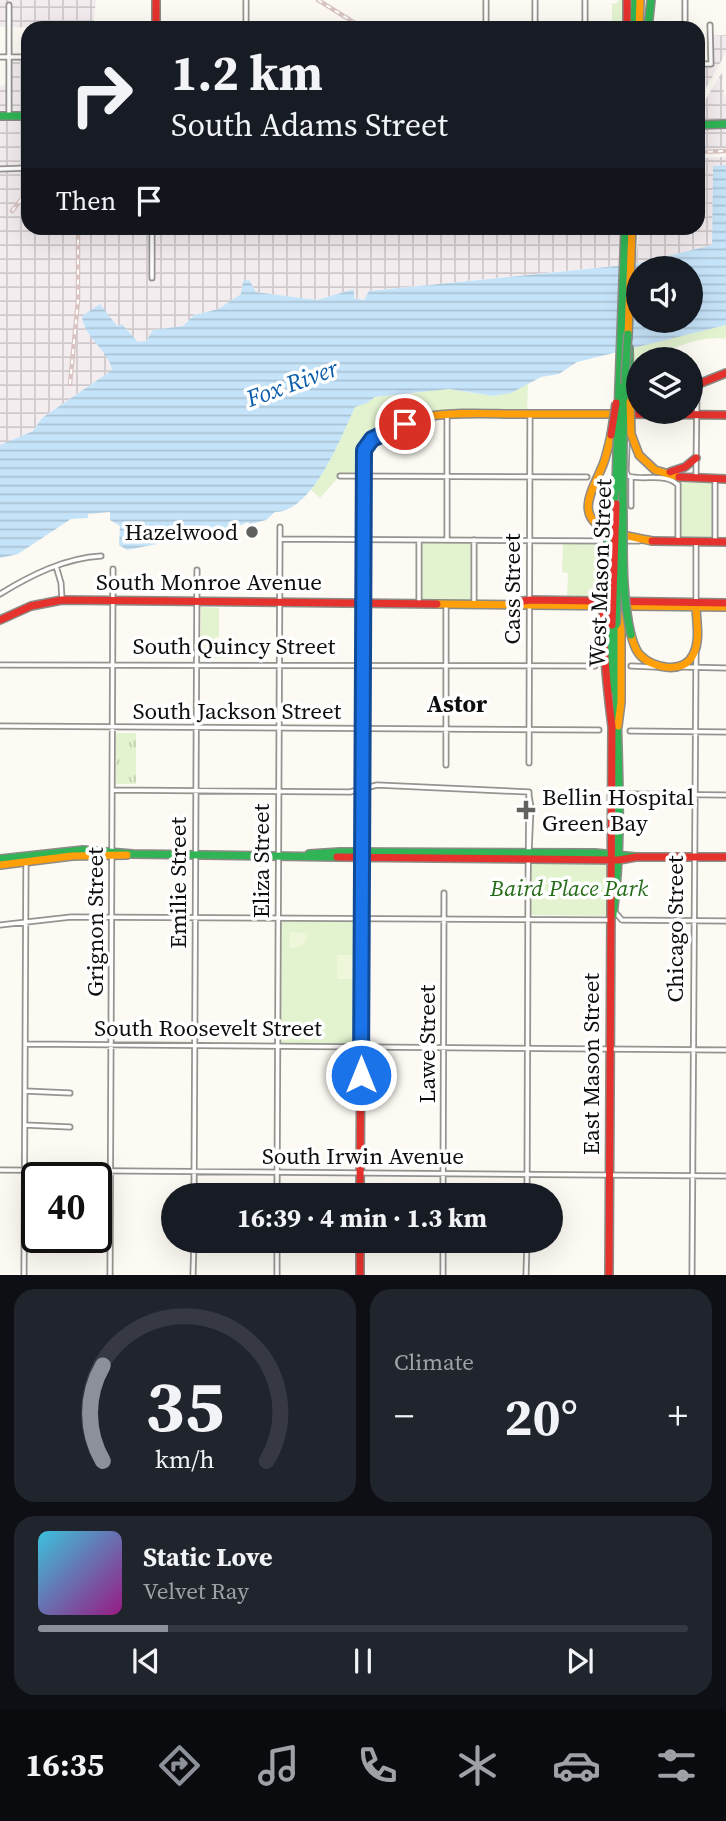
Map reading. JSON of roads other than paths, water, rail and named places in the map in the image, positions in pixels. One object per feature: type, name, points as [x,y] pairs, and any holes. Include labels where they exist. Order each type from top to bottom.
[{"type":"main road","points":[[156,0],[156,21]]},
{"type":"main road","points":[[627,0],[627,21]]},
{"type":"main road","points":[[636,21],[637,0]]},
{"type":"main road","points":[[649,21],[651,0]]},
{"type":"main road","points":[[705,125],[726,124]]},
{"type":"main road","name":"West Mason Street","points":[[619,488],[619,387],[625,235]]},
{"type":"main road","name":"West Mason Street","points":[[611,920],[614,911],[620,779],[615,727],[614,625],[632,235]]},
{"type":"main road","points":[[628,334],[631,430],[639,455],[650,466],[678,481],[696,478],[726,479]]},
{"type":"main road","points":[[703,382],[726,373]]},
{"type":"main road","points":[[619,387],[607,454],[589,492],[589,515],[600,527],[652,541],[726,542]]},
{"type":"main road","points":[[360,1183],[365,447],[372,439],[431,415],[626,414]]},
{"type":"main road","points":[[703,415],[726,415]]},
{"type":"main road","points":[[664,475],[682,469],[696,458]]},
{"type":"main road","points":[[615,727],[605,670],[604,604],[605,561],[619,488]]},
{"type":"main road","points":[[619,488],[623,598],[635,648],[651,663],[664,667],[678,667],[690,661],[696,649]]},
{"type":"main road","name":"South Monroe Avenue","points":[[0,620],[31,606],[62,600],[726,605]]},
{"type":"main road","points":[[615,727],[621,604]]},
{"type":"main road","name":"South Monroe Avenue","points":[[621,604],[636,607],[696,605]]},
{"type":"main road","name":"Chicago Street","points":[[696,605],[696,649]]},
{"type":"main road","points":[[621,644],[625,621],[636,607]]},
{"type":"main road","points":[[0,859],[113,853],[726,857]]},
{"type":"main road","name":"East Mason Street","points":[[609,1275],[611,920],[615,857]]},
{"type":"main road","points":[[0,865],[26,858]]},
{"type":"main road","points":[[360,1253],[360,1275]]},
{"type":"street","points":[[246,0],[246,21]]},
{"type":"street","points":[[486,0],[486,21]]},
{"type":"street","points":[[535,21],[536,0]]},
{"type":"street","points":[[585,0],[585,21]]},
{"type":"street","points":[[685,0],[685,21]]},
{"type":"street","points":[[4,116],[9,57],[9,5]]},
{"type":"street","points":[[705,64],[711,64],[710,25]]},
{"type":"street","points":[[0,57],[21,57]]},
{"type":"street","points":[[0,169],[21,168]]},
{"type":"street","points":[[152,235],[152,278]]},
{"type":"street","points":[[447,414],[447,540]]},
{"type":"street","name":"Cass Street","points":[[529,763],[530,414]]},
{"type":"street","points":[[628,424],[626,471],[631,478],[631,506]]},
{"type":"street","points":[[696,478],[697,424]]},
{"type":"street","points":[[631,478],[664,475]]},
{"type":"street","points":[[340,476],[587,477]]},
{"type":"street","points":[[715,479],[715,542]]},
{"type":"street","points":[[678,481],[678,542]]},
{"type":"street","name":"Eliza Street","points":[[277,1183],[280,527]]},
{"type":"street","points":[[280,539],[652,541]]},
{"type":"street","points":[[419,540],[419,603]]},
{"type":"street","points":[[474,540],[474,603]]},
{"type":"street","name":"Chicago Street","points":[[696,542],[696,605]]},
{"type":"street","points":[[0,594],[79,557],[102,556]]},
{"type":"street","points":[[56,566],[62,600]]},
{"type":"street","name":"Grignon Street","points":[[111,1162],[113,569]]},
{"type":"street","name":"Emilie Street","points":[[194,1183],[197,570]]},
{"type":"street","points":[[446,603],[446,765]]},
{"type":"street","name":"Chicago Street","points":[[692,1275],[696,649]]},
{"type":"street","name":"South Quincy Street","points":[[0,665],[595,666]]},
{"type":"street","points":[[631,666],[664,667]]},
{"type":"street","points":[[678,667],[726,668]]},
{"type":"street","name":"South Jackson Street","points":[[0,726],[599,730]]},
{"type":"street","points":[[630,731],[726,732]]},
{"type":"street","points":[[113,790],[351,792],[377,785],[528,794],[528,888]]},
{"type":"street","points":[[629,794],[726,795]]},
{"type":"street","points":[[25,1162],[26,858]]},
{"type":"street","name":"Lawe Street","points":[[443,1183],[444,893]]},
{"type":"street","points":[[527,1183],[528,897]]},
{"type":"street","points":[[614,911],[622,920],[726,921]]},
{"type":"street","points":[[0,925],[71,917],[611,920]]},
{"type":"street","name":"South Roosevelt Street","points":[[25,1044],[726,1050]]},
{"type":"street","points":[[25,1091],[70,1093]]},
{"type":"street","points":[[24,1125],[70,1127]]},
{"type":"street","name":"South Irwin Avenue","points":[[0,1170],[21,1170]]},
{"type":"street","name":"South Irwin Avenue","points":[[112,1171],[726,1176]]},
{"type":"street","points":[[24,1253],[24,1275]]},
{"type":"street","name":"Grignon Street","points":[[110,1253],[110,1275]]},
{"type":"street","points":[[193,1275],[194,1253]]},
{"type":"street","points":[[277,1253],[277,1275]]},
{"type":"street","points":[[443,1253],[443,1275]]},
{"type":"street","points":[[526,1275],[527,1253]]},
{"type":"water","points":[[726,165],[726,325],[703,331],[703,256],[667,256],[712,245],[713,166]]},
{"type":"water","name":"Fox River","points":[[626,265],[626,333],[694,333],[637,347],[626,347],[626,350],[577,362],[559,374],[541,377],[511,393],[493,396],[449,389],[375,397],[355,407],[324,471],[302,500],[289,509],[275,512],[266,520],[250,524],[248,522],[217,532],[197,533],[192,537],[163,543],[160,540],[157,544],[127,550],[119,545],[120,526],[110,520],[110,512],[88,514],[88,518],[71,519],[18,554],[0,558],[0,445],[33,431],[42,418],[112,370],[106,356],[83,323],[82,316],[100,304],[117,326],[122,324],[138,342],[146,341],[153,330],[183,326],[194,315],[218,309],[241,294],[243,281],[249,280],[256,292],[317,300],[354,289],[354,298],[364,300],[369,291]]},
{"type":"railway","points":[[318,0],[352,21]]},
{"type":"railway","points":[[705,152],[726,151]]},
{"type":"railway","points":[[12,211],[21,200]]},
{"type":"railway","points":[[70,384],[78,300],[78,235]]},
{"type":"place","name":"Hazelwood","points":[[252,532]]},
{"type":"place","name":"Bellin Hospital Green Bay","points":[[526,810]]},
{"type":"district","name":"Astor","points":[[457,703]]},
{"type":"park label","name":"Baird Place Park","points":[[569,888]]}]
